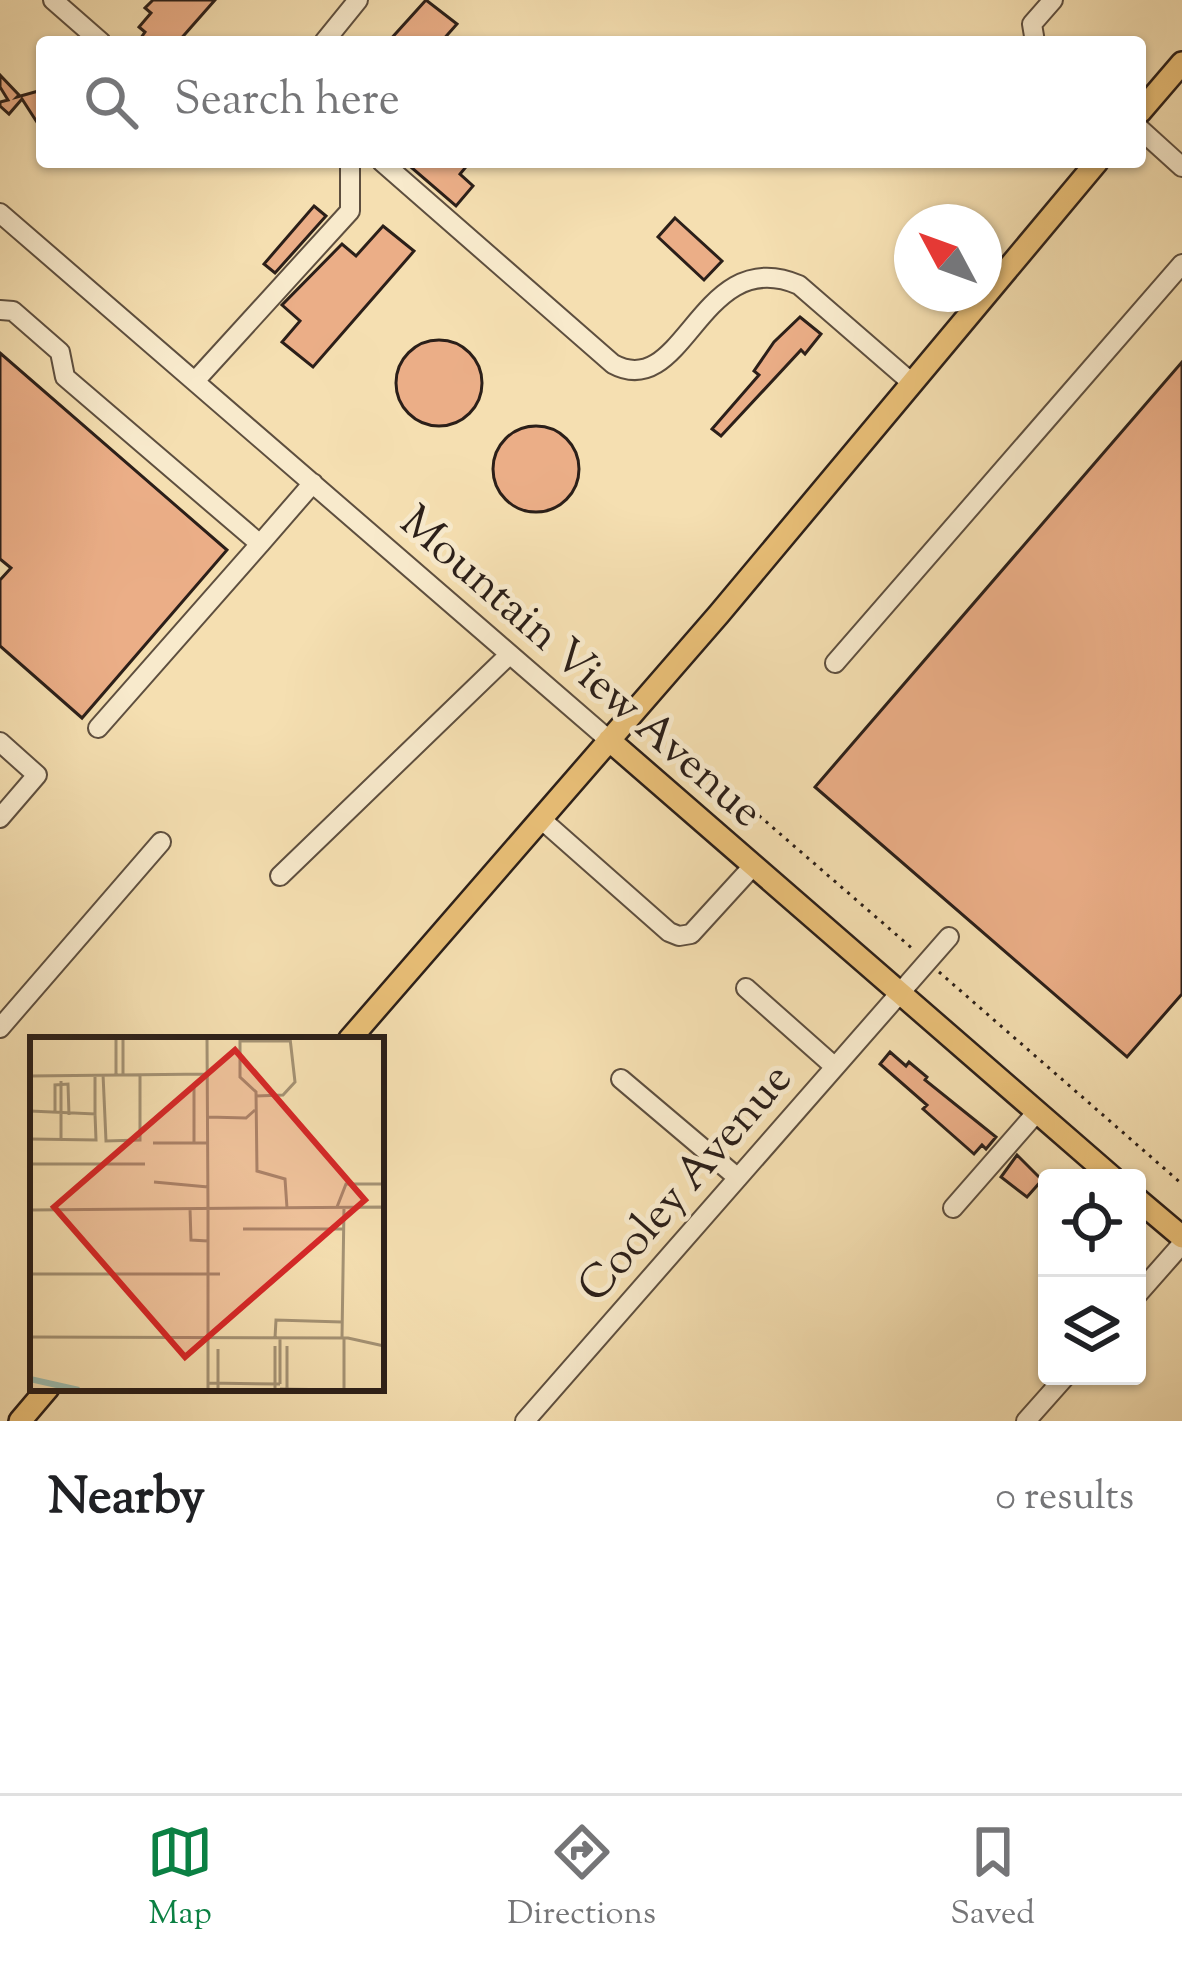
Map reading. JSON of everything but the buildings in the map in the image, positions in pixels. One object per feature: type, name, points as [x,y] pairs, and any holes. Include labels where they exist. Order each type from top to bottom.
[{"type":"main road","points":[[1146,105],[1182,63]]},
{"type":"main road","points":[[353,1037],[719,614],[1092,168]]},
{"type":"main road","name":"Mountain View Avenue","points":[[609,740],[1103,1169]]},
{"type":"main road","points":[[1146,1207],[1182,1241]]},
{"type":"main road","points":[[20,1421],[45,1391]]},
{"type":"street","points":[[53,0],[94,36]]},
{"type":"street","points":[[329,36],[358,0]]},
{"type":"street","points":[[1034,36],[1032,24],[1053,0]]},
{"type":"street","points":[[1146,134],[1182,167]]},
{"type":"street","points":[[194,381],[350,211],[350,168]]},
{"type":"street","points":[[389,168],[628,372],[650,368],[666,356],[718,299],[748,276],[777,275],[799,285],[912,382]]},
{"type":"street","name":"Mountain View Avenue","points":[[2,217],[609,740]]},
{"type":"street","points":[[835,663],[1182,264]]},
{"type":"street","points":[[0,310],[13,311],[60,352],[65,377],[260,544]]},
{"type":"street","points":[[98,728],[313,483]]},
{"type":"street","points":[[280,876],[509,655]]},
{"type":"street","points":[[0,742],[37,775],[0,818]]},
{"type":"street","points":[[541,819],[669,932],[680,936],[691,934],[754,865]]},
{"type":"street","points":[[0,1028],[161,842]]},
{"type":"street","name":"Cooley Avenue","points":[[525,1421],[949,938]]},
{"type":"street","points":[[746,988],[835,1067]]},
{"type":"street","points":[[621,1079],[738,1178]]},
{"type":"street","points":[[953,1208],[1037,1112]]},
{"type":"street","points":[[1146,1284],[1182,1241]]},
{"type":"street","points":[[1027,1421],[1058,1385]]}]
